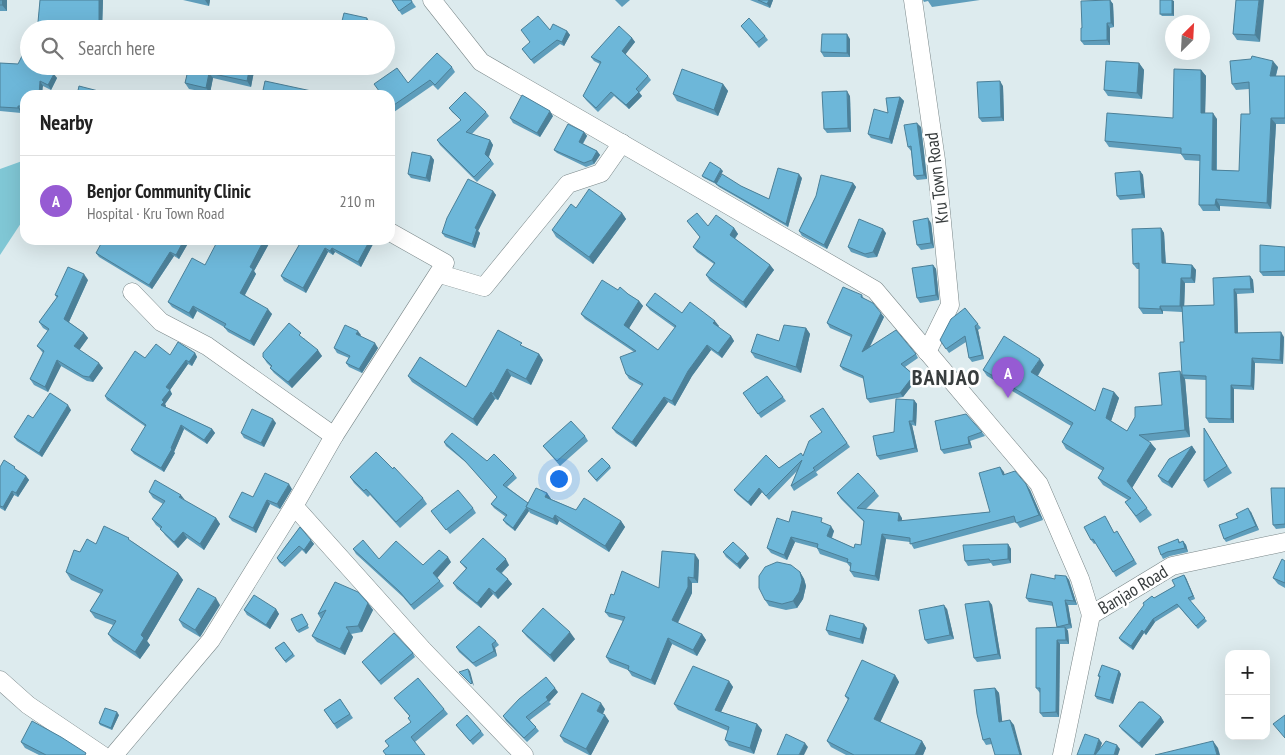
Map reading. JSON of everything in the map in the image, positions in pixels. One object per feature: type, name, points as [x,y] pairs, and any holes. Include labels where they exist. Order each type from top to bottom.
[{"type":"street","points":[[432,0],[481,62],[875,290],[1039,484],[1080,579],[1091,615]]},
{"type":"street","name":"Kru Town Road","points":[[913,0],[936,160],[950,305],[927,352]]},
{"type":"street","points":[[440,274],[484,287],[568,184],[600,173],[622,143]]},
{"type":"street","points":[[114,755],[211,640],[294,506],[334,436],[440,274],[445,263],[395,235]]},
{"type":"street","points":[[132,292],[161,322],[207,346],[334,436]]},
{"type":"street","points":[[294,506],[423,650],[524,755]]},
{"type":"street","name":"Banjao Road","points":[[1062,755],[1091,615],[1172,566],[1285,542]]},
{"type":"street","points":[[0,680],[28,705],[102,755]]},
{"type":"shaded area","points":[[20,162],[20,225],[0,255],[0,169]]},
{"type":"building","points":[[40,0],[99,0],[99,20],[38,20]]},
{"type":"building","points":[[392,0],[411,0],[412,2],[399,11]]},
{"type":"building","points":[[758,0],[769,0],[767,4]]},
{"type":"building","points":[[1110,0],[1111,23],[1107,23],[1107,40],[1081,41],[1081,1]]},
{"type":"building","points":[[1160,0],[1172,0],[1172,14],[1160,14]]},
{"type":"building","points":[[1236,0],[1259,0],[1255,35],[1233,34]]},
{"type":"building","points":[[344,13],[367,18],[367,20],[342,20]]},
{"type":"building","points":[[538,16],[550,30],[553,24],[567,31],[562,42],[557,40],[531,60],[522,49],[530,42],[521,30]]},
{"type":"building","points":[[749,18],[765,36],[756,43],[741,26]]},
{"type":"building","points":[[619,26],[632,38],[622,51],[648,76],[636,89],[639,92],[626,105],[611,92],[596,108],[583,96],[601,62],[591,57]]},
{"type":"building","points":[[822,34],[847,34],[847,53],[821,52]]},
{"type":"building","points":[[437,53],[452,67],[435,85],[430,80],[395,104],[395,90],[378,90],[374,84],[387,75],[395,75],[395,69],[397,68],[408,83]]},
{"type":"building","points":[[1252,56],[1273,61],[1270,76],[1285,76],[1285,118],[1271,118],[1267,203],[1216,199],[1215,205],[1199,205],[1200,155],[1181,154],[1181,148],[1105,141],[1107,113],[1173,118],[1174,69],[1201,70],[1201,113],[1213,113],[1212,170],[1239,171],[1241,114],[1250,114],[1249,82],[1232,84],[1230,61],[1251,59]]},
{"type":"building","points":[[20,60],[20,75],[53,75],[48,85],[40,81],[39,90],[20,90],[20,106],[18,108],[0,107],[0,63],[18,64]]},
{"type":"building","points":[[1106,61],[1139,63],[1137,93],[1104,90]]},
{"type":"building","points":[[682,69],[723,84],[714,110],[673,94]]},
{"type":"building","points":[[187,75],[209,75],[206,88],[185,83]]},
{"type":"building","points":[[218,75],[248,75],[247,81]]},
{"type":"building","points":[[265,81],[307,90],[263,90]]},
{"type":"building","points":[[1000,81],[1001,117],[979,118],[977,82]]},
{"type":"building","points":[[79,86],[94,90],[78,90]]},
{"type":"building","points":[[847,91],[848,128],[824,129],[822,92]]},
{"type":"building","points":[[465,92],[486,112],[466,132],[490,140],[485,154],[491,160],[474,177],[437,140],[461,120],[449,108]]},
{"type":"building","points":[[522,95],[550,111],[537,133],[510,118]]},
{"type":"building","points":[[900,97],[889,139],[868,134],[874,109],[888,113],[886,98]]},
{"type":"building","points":[[917,123],[924,175],[914,176],[911,146],[908,147],[904,125]]},
{"type":"building","points":[[568,124],[584,132],[579,142],[597,151],[592,160],[584,163],[554,150]]},
{"type":"building","points":[[412,152],[431,156],[426,178],[408,174]]},
{"type":"building","points":[[710,162],[721,169],[714,182],[702,176]]},
{"type":"building","points":[[778,168],[799,174],[786,224],[716,184],[722,174],[741,186],[769,199]]},
{"type":"building","points":[[1140,171],[1142,194],[1117,196],[1115,173]]},
{"type":"building","points":[[821,175],[853,183],[824,245],[799,231],[816,196]]},
{"type":"building","points":[[468,179],[493,191],[475,228],[477,229],[472,244],[442,233],[447,218]]},
{"type":"building","points":[[589,189],[622,213],[589,257],[552,230],[571,204],[576,208]]},
{"type":"building","points":[[697,213],[708,226],[716,215],[734,228],[730,235],[770,265],[743,302],[706,275],[715,263],[693,247],[700,237],[687,221]]},
{"type":"building","points":[[928,218],[931,243],[917,245],[913,221]]},
{"type":"building","points":[[859,219],[883,229],[873,252],[865,254],[848,247]]},
{"type":"building","points":[[1161,228],[1162,263],[1192,265],[1191,278],[1181,278],[1180,306],[1160,306],[1160,309],[1139,308],[1139,263],[1133,264],[1132,229]]},
{"type":"building","points":[[100,245],[181,245],[176,255],[170,252],[149,285],[96,253]]},
{"type":"building","points":[[215,245],[261,245],[250,267],[253,269],[240,293],[268,309],[250,341],[224,327],[226,324],[193,306],[189,313],[168,302],[192,258],[205,265]]},
{"type":"building","points":[[299,245],[367,245],[358,262],[332,248],[330,251],[325,248],[303,288],[281,276]]},
{"type":"building","points":[[1260,245],[1285,247],[1285,271],[1260,272]]},
{"type":"building","points":[[933,265],[936,295],[917,298],[912,268]]},
{"type":"building","points":[[68,267],[84,274],[64,319],[84,333],[74,346],[99,363],[89,377],[83,376],[57,360],[45,387],[30,379],[44,351],[37,346],[49,329],[39,322],[58,296],[55,295]]},
{"type":"building","points":[[1250,276],[1251,289],[1234,289],[1235,333],[1281,332],[1280,360],[1252,358],[1251,386],[1231,385],[1231,419],[1206,418],[1206,376],[1182,375],[1180,342],[1184,342],[1182,306],[1214,305],[1213,278]]},
{"type":"building","points":[[602,280],[618,290],[620,287],[639,301],[624,325],[658,350],[676,326],[646,305],[655,293],[682,313],[690,302],[731,336],[718,353],[707,345],[688,371],[672,401],[664,397],[632,442],[612,428],[643,384],[626,374],[620,357],[636,351],[581,314]]},
{"type":"building","points":[[843,287],[862,295],[861,297],[873,303],[881,313],[862,352],[896,330],[916,354],[901,364],[914,375],[900,393],[867,399],[863,376],[840,366],[852,335],[827,323]]},
{"type":"building","points":[[965,308],[978,324],[975,326],[982,355],[969,358],[965,336],[946,349],[940,340],[951,319]]},
{"type":"building","points":[[289,323],[301,333],[299,335],[318,350],[288,382],[270,368],[272,366],[263,357],[263,353]]},
{"type":"building","points":[[345,325],[358,331],[356,334],[375,343],[359,369],[346,363],[350,356],[334,348]]},
{"type":"building","points":[[784,325],[806,328],[796,367],[751,352],[757,334],[779,341]]},
{"type":"building","points":[[498,330],[522,343],[520,345],[539,354],[526,379],[507,369],[493,394],[491,392],[473,419],[408,376],[420,357],[466,387]]},
{"type":"building","points":[[1004,336],[1040,359],[1031,372],[1095,411],[1103,388],[1114,392],[1106,418],[1127,431],[1135,417],[1135,407],[1162,405],[1159,373],[1180,371],[1185,430],[1139,435],[1151,443],[1127,481],[1147,508],[1136,516],[1125,502],[1131,498],[1098,478],[1104,468],[1062,442],[1073,423],[983,370]]},
{"type":"building","points":[[178,342],[195,353],[189,362],[186,360],[166,387],[170,390],[162,400],[164,402],[161,405],[212,429],[204,440],[181,425],[172,449],[161,468],[131,450],[146,425],[105,396],[135,351],[145,358],[156,344],[170,355]]},
{"type":"building","points":[[767,376],[783,397],[758,414],[743,393]]},
{"type":"building","points":[[50,393],[68,405],[39,453],[14,437],[28,415],[33,418]]},
{"type":"building","points":[[896,399],[914,400],[913,421],[909,421],[915,448],[877,456],[873,436],[894,432]]},
{"type":"building","points":[[823,408],[847,443],[813,468],[815,470],[791,486],[802,460],[766,496],[759,488],[748,502],[734,490],[766,455],[779,468],[801,453],[803,456],[809,441],[822,432],[810,416]]},
{"type":"building","points":[[252,409],[273,419],[261,443],[241,433]]},
{"type":"building","points":[[966,414],[982,432],[968,437],[969,444],[941,450],[935,421]]},
{"type":"building","points":[[571,421],[585,436],[557,461],[543,446]]},
{"type":"building","points":[[1204,428],[1227,466],[1204,481]]},
{"type":"building","points":[[452,433],[487,461],[494,454],[514,474],[503,485],[528,503],[513,528],[503,520],[507,515],[491,504],[497,497],[465,461],[444,442]]},
{"type":"building","points":[[1192,446],[1168,482],[1158,476],[1169,459]]},
{"type":"building","points":[[376,452],[393,469],[394,467],[423,498],[396,522],[366,489],[364,491],[350,477]]},
{"type":"building","points":[[602,458],[610,466],[596,480],[588,471]]},
{"type":"building","points":[[4,460],[26,476],[16,493],[12,491],[3,507],[0,506],[0,467]]},
{"type":"building","points":[[1000,467],[1003,475],[1015,471],[1026,484],[1039,515],[1016,523],[1014,516],[910,544],[910,538],[882,534],[875,576],[850,571],[851,563],[847,562],[848,559],[817,548],[818,544],[791,537],[784,555],[767,548],[777,518],[789,522],[792,511],[822,518],[821,522],[831,526],[827,536],[854,548],[855,544],[861,545],[864,521],[837,493],[858,473],[875,491],[857,508],[899,513],[898,521],[990,512],[979,473]]},
{"type":"building","points":[[265,473],[289,484],[277,504],[267,500],[253,528],[229,517],[242,492],[253,497]]},
{"type":"building","points":[[155,480],[181,495],[179,497],[216,518],[200,544],[183,532],[174,542],[160,529],[162,527],[152,519],[165,501],[149,492]]},
{"type":"building","points":[[536,488],[547,493],[545,497],[576,510],[584,498],[621,521],[605,546],[555,515],[553,519],[526,507]]},
{"type":"building","points":[[1271,488],[1285,488],[1285,524],[1273,525]]},
{"type":"building","points":[[458,490],[473,508],[446,530],[431,511]]},
{"type":"building","points":[[1248,508],[1256,526],[1224,539],[1219,525],[1238,518],[1236,514]]},
{"type":"building","points":[[1105,516],[1114,533],[1117,531],[1134,560],[1113,572],[1084,527]]},
{"type":"building","points":[[104,526],[129,538],[178,573],[141,635],[144,638],[135,652],[108,634],[116,621],[90,611],[103,590],[66,572],[74,550],[80,552],[87,539],[96,544]]},
{"type":"building","points":[[300,527],[311,540],[304,550],[299,546],[282,563],[277,558]]},
{"type":"building","points":[[483,538],[506,559],[496,569],[508,579],[495,593],[489,588],[477,603],[453,583],[467,568],[460,562]]},
{"type":"building","points":[[1178,539],[1179,543],[1183,541],[1185,548],[1161,555],[1158,547]]},
{"type":"building","points":[[363,540],[379,559],[396,541],[423,565],[439,550],[448,557],[433,573],[440,581],[411,605],[399,591],[353,549]]},
{"type":"building","points":[[733,542],[746,554],[737,564],[723,552]]},
{"type":"building","points":[[1008,544],[1008,559],[965,561],[963,545]]},
{"type":"building","points":[[662,551],[695,554],[694,578],[688,577],[688,587],[672,620],[702,634],[693,650],[668,638],[651,680],[628,670],[629,666],[606,657],[625,617],[605,612],[611,594],[614,595],[622,571],[659,588]]},
{"type":"building","points":[[1282,559],[1285,561],[1285,583],[1273,578]]},
{"type":"building","points":[[777,562],[791,565],[800,572],[802,580],[799,592],[793,601],[782,604],[765,600],[759,588],[759,576],[765,567]]},
{"type":"building","points":[[1031,574],[1055,579],[1055,575],[1066,576],[1074,601],[1065,600],[1069,624],[1057,627],[1052,602],[1026,598]]},
{"type":"building","points":[[1184,575],[1193,596],[1188,598],[1205,618],[1196,626],[1177,604],[1153,619],[1144,632],[1142,630],[1131,646],[1119,638],[1144,605],[1143,603],[1152,596],[1154,598],[1175,586],[1172,580]]},
{"type":"building","points":[[335,582],[358,592],[368,603],[358,626],[346,627],[349,631],[340,649],[312,636],[326,610],[318,614]]},
{"type":"building","points":[[198,588],[216,598],[195,630],[179,620]]},
{"type":"building","points":[[254,595],[276,609],[266,625],[244,610]]},
{"type":"building","points":[[989,601],[998,654],[974,658],[965,604]]},
{"type":"building","points":[[944,605],[950,635],[925,640],[919,610]]},
{"type":"building","points":[[543,608],[570,632],[550,655],[522,631]]},
{"type":"building","points":[[302,614],[308,625],[297,631],[291,619]]},
{"type":"building","points":[[830,615],[864,624],[860,639],[826,630]]},
{"type":"building","points":[[479,626],[496,641],[492,644],[494,651],[473,663],[456,647]]},
{"type":"building","points":[[1065,627],[1066,640],[1057,640],[1056,712],[1040,713],[1040,688],[1036,688],[1036,628]]},
{"type":"building","points":[[394,633],[413,653],[379,681],[362,662]]},
{"type":"building","points":[[284,642],[293,654],[285,661],[275,648]]},
{"type":"building","points":[[862,660],[895,675],[874,719],[922,741],[915,755],[854,755],[827,741],[849,698],[845,696]]},
{"type":"building","points":[[1102,665],[1119,671],[1110,700],[1095,696]]},
{"type":"building","points":[[693,666],[729,681],[715,710],[757,724],[750,748],[725,740],[729,727],[674,704]]},
{"type":"building","points":[[468,669],[472,683],[471,684],[459,672]]},
{"type":"building","points":[[546,677],[555,688],[546,697],[548,700],[526,717],[536,727],[524,738],[503,716],[519,699]]},
{"type":"building","points":[[418,678],[444,709],[411,737],[425,755],[386,755],[383,751],[389,746],[385,741],[411,722],[408,718],[410,716],[394,698]]},
{"type":"building","points":[[995,688],[999,722],[1010,720],[1020,755],[995,755],[990,738],[983,740],[974,690]]},
{"type":"building","points":[[582,693],[601,703],[597,711],[605,715],[586,749],[560,736]]},
{"type":"building","points":[[340,699],[350,714],[334,724],[324,710]]},
{"type":"building","points":[[1139,702],[1143,702],[1161,717],[1139,743],[1119,726]]},
{"type":"building","points":[[105,708],[117,712],[111,728],[99,723]]},
{"type":"building","points":[[467,715],[481,731],[470,741],[456,725]]},
{"type":"building","points":[[1285,715],[1285,738],[1273,724]]},
{"type":"building","points":[[32,721],[86,753],[85,755],[46,755],[21,742]]},
{"type":"building","points":[[786,734],[805,743],[799,755],[777,755]]},
{"type":"building","points":[[1085,734],[1099,739],[1094,755],[1077,755]]},
{"type":"building","points":[[1106,741],[1117,745],[1114,755],[1095,755]]},
{"type":"building","points":[[1213,741],[1217,755],[1155,755]]},
{"type":"place","name":"Benjor Community Clinic","points":[[1008,398]]},
{"type":"district","name":"BANJAO","points":[[946,377]]}]
